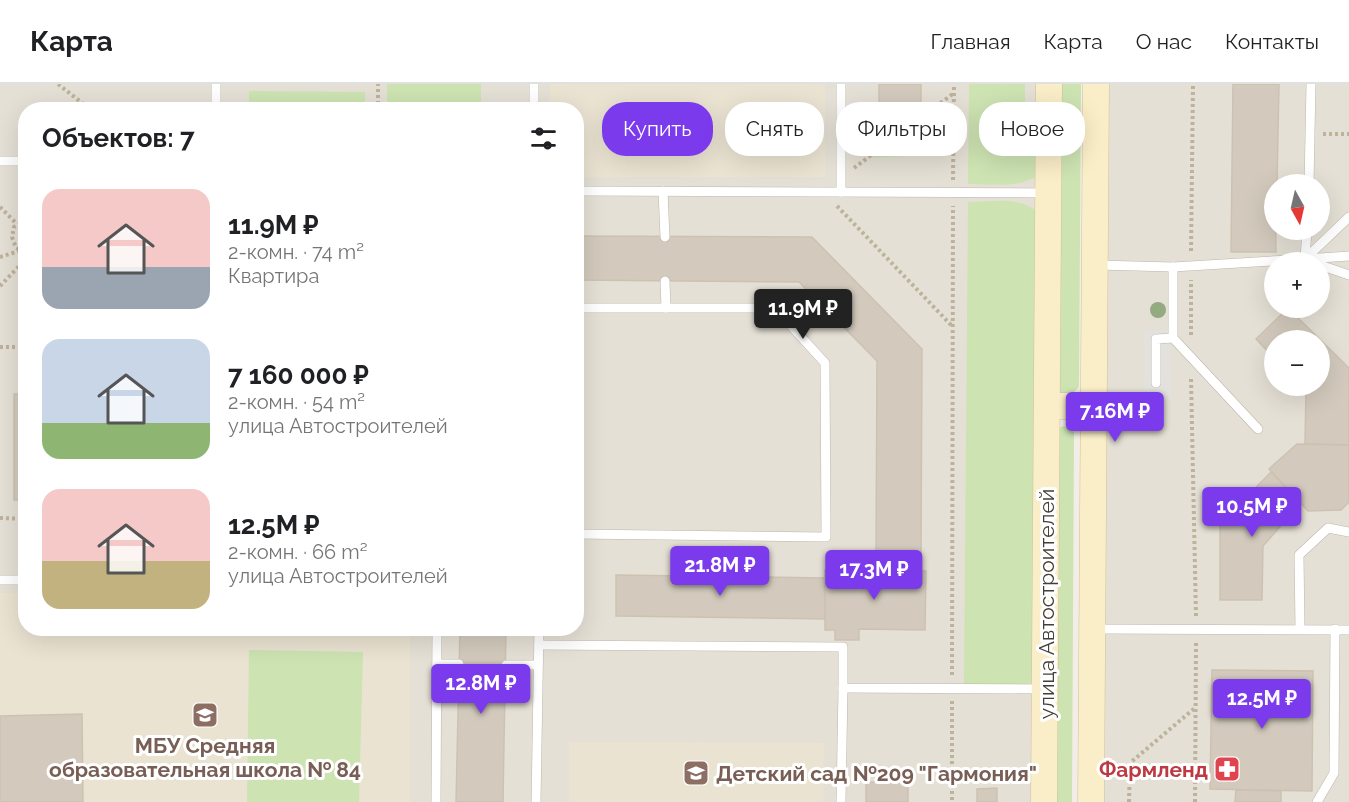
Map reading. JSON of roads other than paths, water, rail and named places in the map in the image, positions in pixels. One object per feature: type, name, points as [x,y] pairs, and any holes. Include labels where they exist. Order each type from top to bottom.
[{"type":"main road","name":"улица Автостроителей","points":[[1044,802],[1049,84]]},
{"type":"main road","points":[[1091,802],[1096,84]]},
{"type":"main road","points":[[1047,406],[1093,406]]},
{"type":"lane","points":[[216,84],[216,102]]},
{"type":"lane","points":[[534,84],[534,102]]},
{"type":"lane","points":[[841,84],[841,192]]},
{"type":"lane","points":[[1309,174],[1311,84]]},
{"type":"lane","points":[[0,161],[18,161]]},
{"type":"lane","points":[[584,191],[1048,193]]},
{"type":"lane","points":[[663,191],[665,237]]},
{"type":"lane","points":[[1318,252],[1349,217]]},
{"type":"lane","points":[[1330,258],[1349,256]]},
{"type":"lane","points":[[1094,265],[1173,267],[1264,263]]},
{"type":"lane","points":[[1173,267],[1173,338],[1258,429]]},
{"type":"lane","points":[[1330,268],[1349,275]]},
{"type":"lane","points":[[665,280],[666,308]]},
{"type":"lane","points":[[584,308],[775,308],[825,363],[826,537],[584,534]]},
{"type":"lane","points":[[1156,383],[1156,339],[1173,338]]},
{"type":"lane","points":[[1300,629],[1299,555],[1328,528],[1349,532]]},
{"type":"lane","points":[[0,580],[18,580]]},
{"type":"lane","points":[[1092,628],[1349,630]]},
{"type":"lane","points":[[1317,802],[1334,773],[1335,629]]},
{"type":"lane","points":[[436,802],[437,636]]},
{"type":"lane","points":[[536,802],[539,636]]},
{"type":"lane","points":[[539,645],[843,647],[841,802]]},
{"type":"lane","points":[[437,664],[459,664]]},
{"type":"lane","points":[[506,665],[538,665]]},
{"type":"lane","points":[[843,688],[1045,689]]},
{"type":"place","name":"МБУ Средняя образовательная школа № 84","points":[[205,715]]},
{"type":"place","name":"Фармленд","points":[[1227,769]]},
{"type":"place","name":"Детский сад №209 \"Гармония\"","points":[[696,773]]}]
